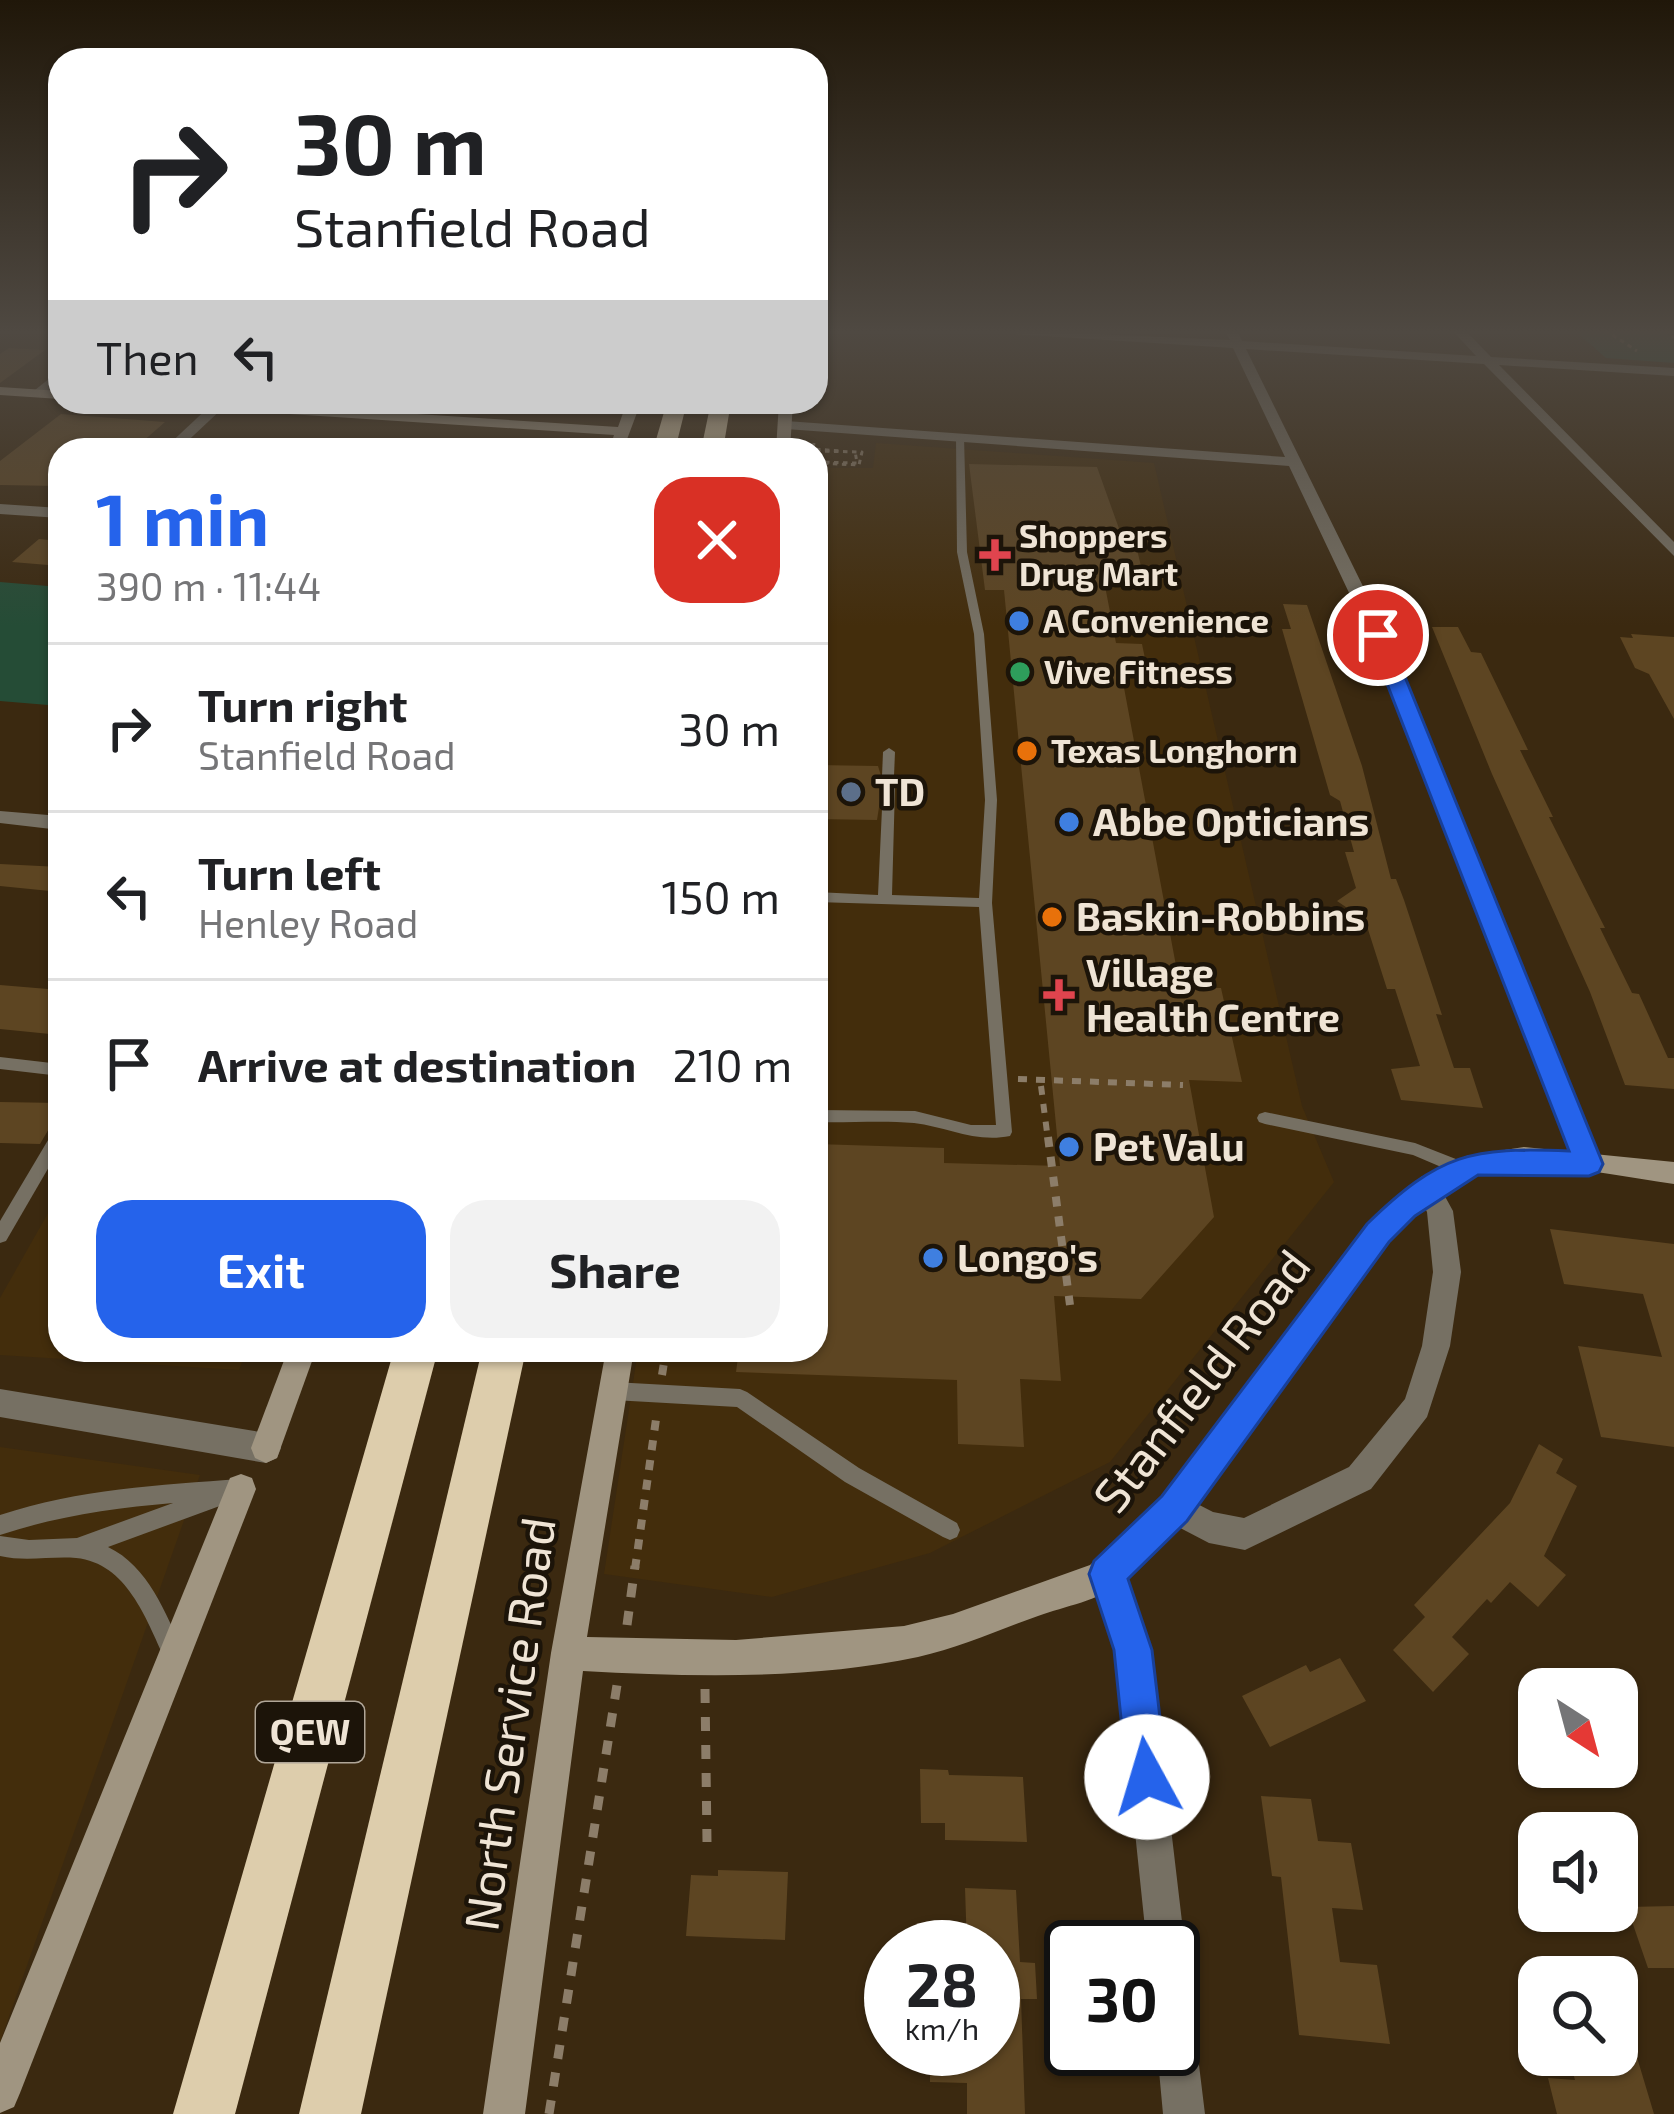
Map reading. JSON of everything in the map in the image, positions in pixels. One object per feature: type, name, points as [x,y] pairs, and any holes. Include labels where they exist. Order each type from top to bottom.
[{"type":"highway","name":"QEW","points":[[204,2114],[413,1362]]},
{"type":"highway","name":"QEW","points":[[330,2114],[501,1362]]},
{"type":"street","points":[[573,429],[625,432]]},
{"type":"street","points":[[622,438],[626,429]]},
{"type":"street","points":[[839,429],[1297,462]]},
{"type":"street","points":[[1281,429],[1378,635],[1589,1164]]},
{"type":"street","points":[[1554,429],[1674,551]]},
{"type":"street","points":[[0,508],[48,512]]},
{"type":"street","points":[[0,817],[48,822]]},
{"type":"street","name":"Stanfield Road","points":[[568,1653],[622,1657],[831,1651],[908,1642],[1107,1574],[1174,1508],[1378,1233],[1427,1188],[1460,1168],[1497,1160],[1674,1173]]},
{"type":"street","points":[[1174,1508],[1209,1527],[1245,1534],[1360,1478],[1418,1407],[1436,1346],[1447,1273],[1441,1211],[1427,1188]]},
{"type":"street","points":[[0,2093],[172,1652],[297,1362]]},
{"type":"street","name":"North Service Road","points":[[504,2114],[568,1653],[618,1362]]},
{"type":"street","points":[[0,1403],[253,1468]]},
{"type":"street","points":[[1107,1574],[1133,1650],[1163,1920]]},
{"type":"street","points":[[1180,2076],[1184,2114]]},
{"type":"lane","points":[[828,1116],[915,1117],[971,1131],[1004,1132],[985,903],[991,800],[979,634],[962,552],[961,437]]},
{"type":"lane","points":[[885,899],[889,752]]},
{"type":"lane","points":[[828,897],[985,903]]},
{"type":"lane","points":[[0,1063],[48,1069]]},
{"type":"lane","points":[[1265,1118],[1415,1148],[1460,1168]]},
{"type":"lane","points":[[0,1235],[48,1154]]},
{"type":"lane","points":[[613,1391],[740,1398],[852,1475],[950,1530]]},
{"type":"lane","points":[[0,1525],[42,1510],[253,1468]]},
{"type":"lane","points":[[0,1546],[26,1553],[80,1547],[253,1468]]},
{"type":"lane","points":[[80,1547],[133,1571],[172,1652]]},
{"type":"path","points":[[828,451],[862,452],[859,464],[828,463]]},
{"type":"path","points":[[828,463],[857,463]]},
{"type":"path","points":[[1000,1078],[1183,1085]]},
{"type":"path","points":[[1041,1086],[1070,1306]]},
{"type":"path","points":[[549,2114],[664,1362]]},
{"type":"path","points":[[705,1654],[706,1842]]},
{"type":"shaded area","points":[[876,443],[1154,463],[1302,1106],[1334,1182],[1110,1462],[930,1553],[772,1597],[604,1574],[636,1362],[828,1362],[828,468],[873,468]]},
{"type":"shaded area","points":[[48,1213],[48,1358],[0,1355],[0,1298]]},
{"type":"shaded area","points":[[112,1362],[242,1362],[239,1370]]},
{"type":"shaded area","points":[[0,1447],[200,1475],[0,2042]]},
{"type":"green space","points":[[0,582],[48,586],[48,705],[0,701]]},
{"type":"building","points":[[42,429],[157,429],[147,438],[48,438],[48,486],[0,485],[0,461]]},
{"type":"building","points":[[969,464],[1097,467],[1122,537],[1134,537],[1146,587],[1105,586],[1116,643],[1142,644],[1149,678],[1122,677],[1180,987],[1221,988],[1242,1082],[1189,1080],[1214,1217],[1141,1299],[1054,1296],[1061,1381],[1020,1379],[1024,1447],[958,1444],[957,1380],[736,1372],[737,1362],[828,1362],[828,1144],[944,1148],[944,1163],[1060,1166],[1004,590],[985,590]]},
{"type":"building","points":[[39,539],[48,540],[48,565],[12,562]]},
{"type":"building","points":[[1283,604],[1307,605],[1362,766],[1391,879],[1396,879],[1404,900],[1442,1015],[1436,1014],[1454,1068],[1470,1068],[1483,1108],[1401,1100],[1391,1069],[1420,1066],[1395,989],[1387,989],[1365,920],[1337,901],[1356,888],[1345,852],[1354,852],[1340,801],[1330,795],[1282,629],[1291,629]]},
{"type":"building","points":[[1432,627],[1458,627],[1471,652],[1481,653],[1528,750],[1520,750],[1553,817],[1549,817],[1605,928],[1600,928],[1632,993],[1639,994],[1668,1058],[1674,1058],[1674,1089],[1625,1085],[1590,992]]},
{"type":"building","points":[[1631,634],[1674,637],[1674,719],[1649,674],[1635,668],[1620,637],[1633,638]]},
{"type":"building","points":[[828,765],[878,766],[883,782],[877,820],[828,819]]},
{"type":"building","points":[[0,864],[48,866],[48,891],[0,886]]},
{"type":"building","points":[[0,985],[48,989],[48,1034],[0,1029]]},
{"type":"building","points":[[0,1102],[48,1103],[48,1130],[40,1144],[0,1143]]},
{"type":"building","points":[[1550,1229],[1674,1244],[1674,1447],[1601,1437],[1578,1346],[1662,1357],[1643,1294],[1564,1284]]},
{"type":"building","points":[[1539,1444],[1563,1459],[1556,1473],[1577,1486],[1544,1556],[1566,1575],[1538,1607],[1510,1582],[1491,1603],[1487,1599],[1452,1637],[1469,1654],[1433,1692],[1393,1650],[1425,1617],[1414,1605],[1510,1503]]},
{"type":"building","points":[[1340,1658],[1366,1701],[1270,1747],[1242,1696],[1306,1665],[1310,1672]]},
{"type":"building","points":[[920,1769],[948,1770],[949,1775],[1023,1777],[1027,1842],[945,1840],[945,1823],[921,1823]]},
{"type":"building","points":[[1261,1796],[1311,1799],[1318,1841],[1351,1843],[1363,1910],[1332,1908],[1340,1962],[1377,1965],[1390,2044],[1299,2035],[1281,1877],[1272,1876]]},
{"type":"building","points":[[718,1870],[788,1872],[785,1940],[686,1936],[691,1875],[718,1876]]},
{"type":"building","points":[[965,1888],[1016,1890],[1018,1920],[966,1920]]},
{"type":"building","points":[[1674,1906],[1674,1968],[1648,1968],[1636,1932],[1638,1907]]},
{"type":"building","points":[[1020,1962],[1035,1963],[1037,1999],[1021,1999],[1025,2114],[967,2114],[967,2083],[930,2082],[930,2076],[1020,2076]]},
{"type":"building","points":[[1638,2061],[1654,2114],[1557,2114],[1548,2078],[1575,2080],[1574,2076],[1638,2076]]},
{"type":"place","name":"Shoppers Drug Mart","points":[[995,555]]},
{"type":"place","name":"A Convenience","points":[[1019,621]]},
{"type":"place","name":"Vive Fitness","points":[[1020,672]]},
{"type":"place","name":"Texas Longhorn","points":[[1027,751]]},
{"type":"place","name":"TD","points":[[851,792]]},
{"type":"place","name":"Abbe Opticians","points":[[1069,822]]},
{"type":"place","name":"Baskin-Robbins","points":[[1052,917]]},
{"type":"place","name":"Village Health Centre","points":[[1059,995]]},
{"type":"place","name":"Pet Valu","points":[[1069,1147]]},
{"type":"place","name":"Longo's","points":[[933,1258]]},
{"type":"route","points":[[1147,1777],[1133,1650],[1107,1574],[1174,1508],[1378,1233],[1427,1188],[1460,1168],[1497,1160],[1589,1164],[1378,635]]}]
